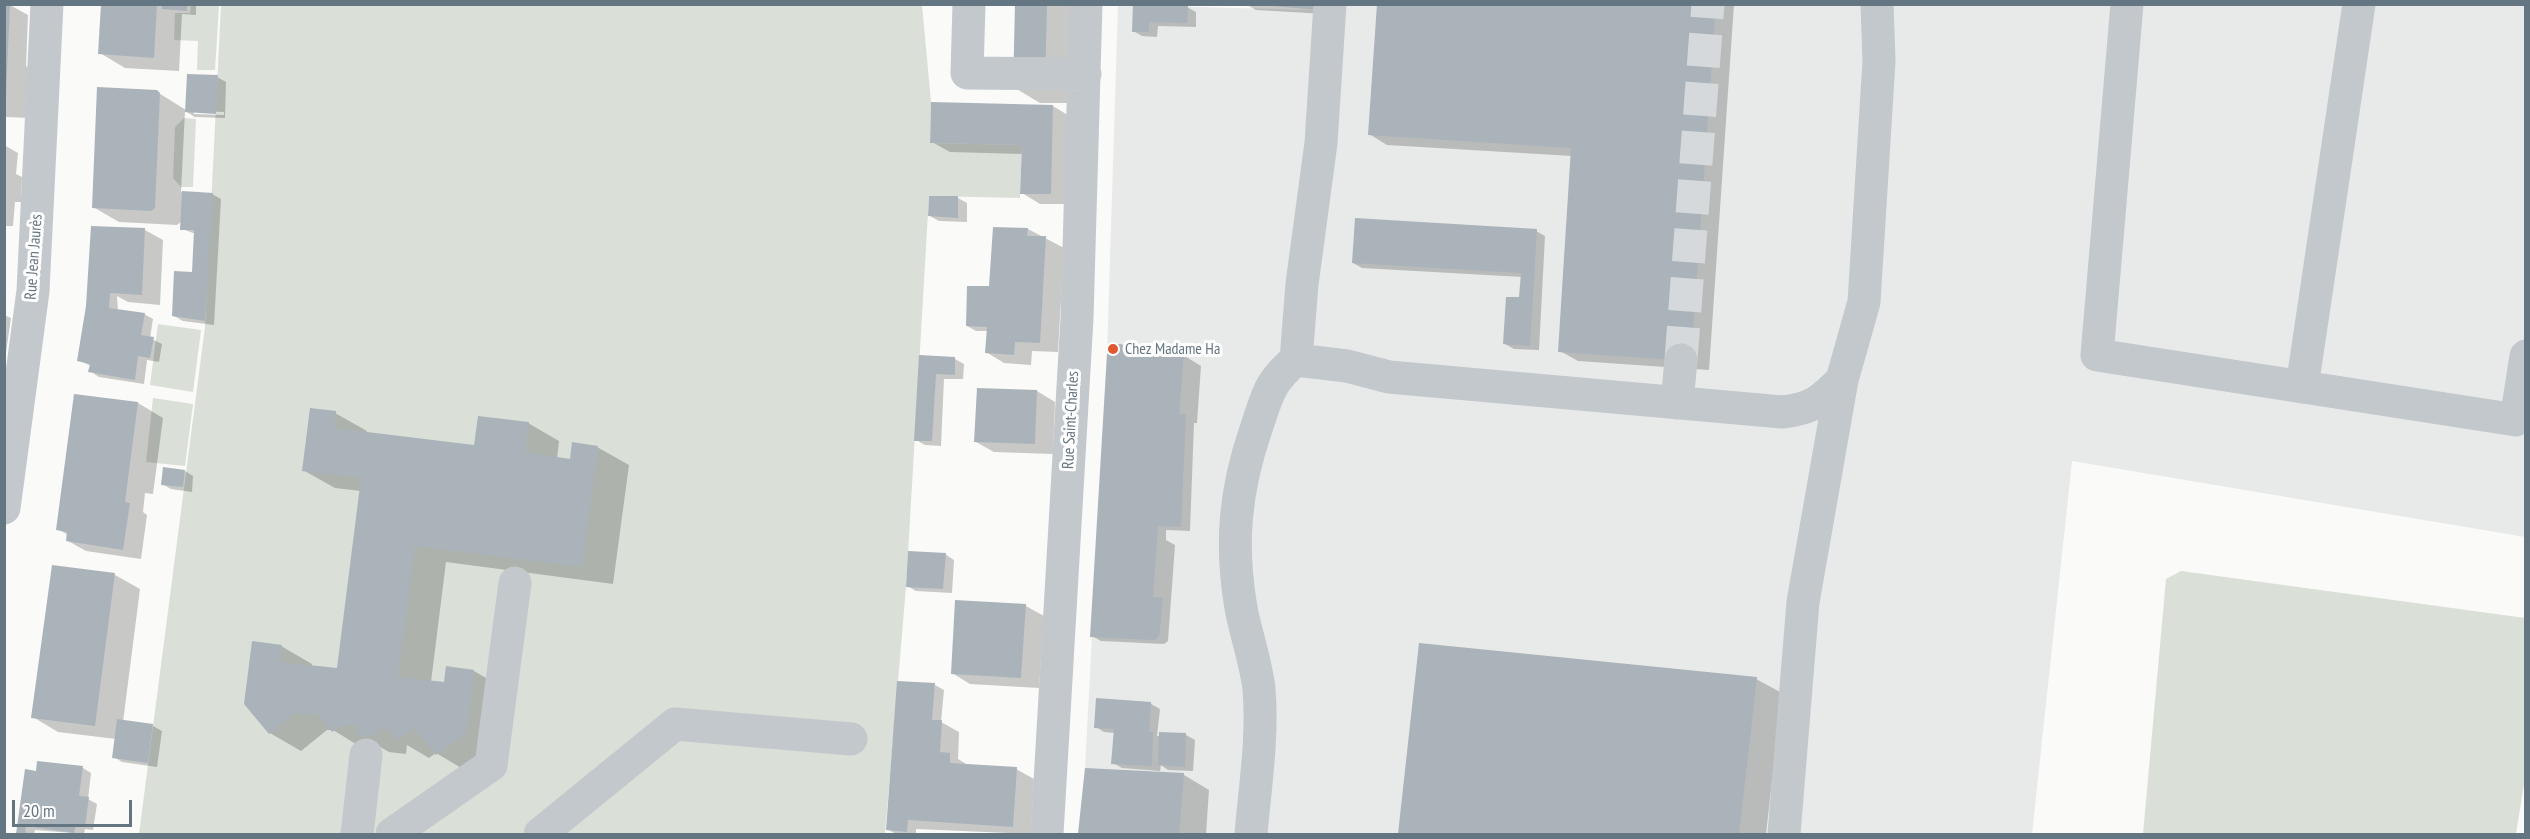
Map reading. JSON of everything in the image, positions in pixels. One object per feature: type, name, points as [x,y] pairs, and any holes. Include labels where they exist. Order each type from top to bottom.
[{"type":"street","name":"Rue Jean Jaurès","points":[[4,508],[33,291],[47,4]]},
{"type":"street","points":[[969,4],[967,73],[1085,74]]},
{"type":"street","name":"Rue Saint-Charles","points":[[1047,834],[1077,318],[1086,4]]},
{"type":"street","points":[[1296,360],[1302,284],[1321,143],[1330,4]]},
{"type":"street","points":[[1784,834],[1803,602],[1842,380],[1864,302],[1879,61],[1877,4]]},
{"type":"street","points":[[2127,4],[2097,355],[2516,420],[2526,356]]},
{"type":"street","points":[[2302,387],[2359,4]]},
{"type":"street","points":[[1251,834],[1259,732],[1259,688],[1236,572],[1234,539],[1238,490],[1253,439],[1277,375],[1296,360],[1347,366],[1389,377],[1782,412],[1802,410],[1821,402],[1842,380]]},
{"type":"street","points":[[1677,404],[1681,360]]},
{"type":"street","points":[[392,834],[491,765],[515,583]]},
{"type":"street","points":[[540,834],[675,724],[851,739]]},
{"type":"street","points":[[357,834],[366,755]]},
{"type":"shaded area","points":[[1317,4],[2525,5],[2525,537],[2072,461],[2032,834],[1078,834],[1085,768],[1107,354],[1118,5],[1316,10]]},
{"type":"shaded area","points":[[191,5],[219,5],[215,70],[197,70],[198,41],[174,40],[175,13],[190,13]]},
{"type":"shaded area","points":[[221,5],[922,5],[931,102],[930,143],[1022,145],[1020,198],[929,196],[906,587],[885,834],[139,834],[205,327]]},
{"type":"shaded area","points":[[184,118],[196,119],[193,187],[181,187],[173,178],[175,127]]},
{"type":"shaded area","points":[[158,324],[201,330],[193,392],[150,385]]},
{"type":"shaded area","points":[[153,398],[193,404],[185,466],[146,462]]},
{"type":"shaded area","points":[[2181,571],[2525,618],[2526,771],[2516,834],[2143,834],[2166,579]]},
{"type":"building","points":[[4,4],[10,4],[6,95],[4,95]]},
{"type":"building","points":[[101,4],[157,4],[154,58],[98,54]]},
{"type":"building","points":[[162,4],[187,4],[187,11],[162,9]]},
{"type":"building","points":[[1015,4],[1047,4],[1045,89],[1013,89]]},
{"type":"building","points":[[1133,4],[1188,6],[1187,23],[1149,22],[1149,32],[1132,32]]},
{"type":"building","points":[[1251,4],[1317,4],[1317,10]]},
{"type":"building","points":[[1377,4],[1716,4],[1691,361],[1558,352],[1571,148],[1368,135]]},
{"type":"building","points":[[187,74],[218,75],[216,114],[185,112]]},
{"type":"building","points":[[97,87],[157,90],[160,93],[155,208],[151,211],[92,208]]},
{"type":"building","points":[[931,102],[1053,105],[1051,194],[1020,194],[1022,145],[930,143]]},
{"type":"building","points":[[182,191],[213,193],[205,321],[172,316],[174,271],[192,272],[194,230],[180,230]]},
{"type":"building","points":[[929,196],[958,196],[958,218],[928,216]]},
{"type":"building","points":[[1355,218],[1537,229],[1530,346],[1503,344],[1506,297],[1519,297],[1521,273],[1352,263]]},
{"type":"building","points":[[91,226],[145,228],[142,295],[110,293],[109,308],[145,313],[141,335],[154,337],[150,358],[138,356],[135,380],[88,372],[90,364],[77,361],[86,306]]},
{"type":"building","points":[[993,227],[1028,228],[1027,236],[1046,236],[1040,343],[1015,342],[1014,355],[985,353],[987,327],[966,326],[967,286],[989,286]]},
{"type":"building","points":[[1119,344],[1184,354],[1179,414],[1186,414],[1181,527],[1158,526],[1153,597],[1163,598],[1159,636],[1155,640],[1090,637],[1107,354]]},
{"type":"building","points":[[919,355],[955,357],[955,375],[936,374],[932,441],[914,441]]},
{"type":"building","points":[[977,388],[1037,390],[1035,444],[974,442]]},
{"type":"building","points":[[74,394],[138,402],[125,502],[130,503],[123,550],[66,541],[67,532],[56,530]]},
{"type":"building","points":[[310,408],[336,411],[334,428],[474,445],[478,416],[529,422],[525,452],[570,459],[572,442],[598,446],[582,567],[415,546],[398,677],[444,682],[446,666],[474,670],[466,734],[436,755],[414,728],[397,741],[389,730],[376,729],[375,736],[356,735],[357,726],[343,725],[332,732],[319,715],[295,713],[269,734],[244,704],[252,641],[282,645],[280,662],[337,668],[361,478],[302,471]]},
{"type":"building","points":[[163,467],[185,470],[183,487],[161,485]]},
{"type":"building","points":[[908,551],[946,553],[943,589],[906,587]]},
{"type":"building","points":[[52,565],[115,573],[95,726],[31,718]]},
{"type":"building","points":[[955,600],[1026,604],[1021,678],[951,674]]},
{"type":"building","points":[[1419,643],[1757,677],[1739,834],[1398,834]]},
{"type":"building","points":[[897,681],[935,683],[932,720],[942,720],[940,752],[950,753],[950,763],[1017,767],[1013,827],[908,820],[907,832],[886,830]]},
{"type":"building","points":[[1096,698],[1151,702],[1149,732],[1153,732],[1152,766],[1111,764],[1114,729],[1094,728]]},
{"type":"building","points":[[117,719],[153,724],[148,763],[112,758]]},
{"type":"building","points":[[1159,732],[1186,733],[1185,767],[1158,765]]},
{"type":"building","points":[[37,761],[83,766],[79,796],[89,797],[85,826],[76,825],[74,833],[26,826],[25,834],[16,834],[25,769],[36,771]]},
{"type":"building","points":[[1085,768],[1184,773],[1179,834],[1078,834]]},
{"type":"tunnel","points":[[1681,360],[1708,4]]},
{"type":"place","name":"Chez Madame Ha","points":[[1113,349]]}]
